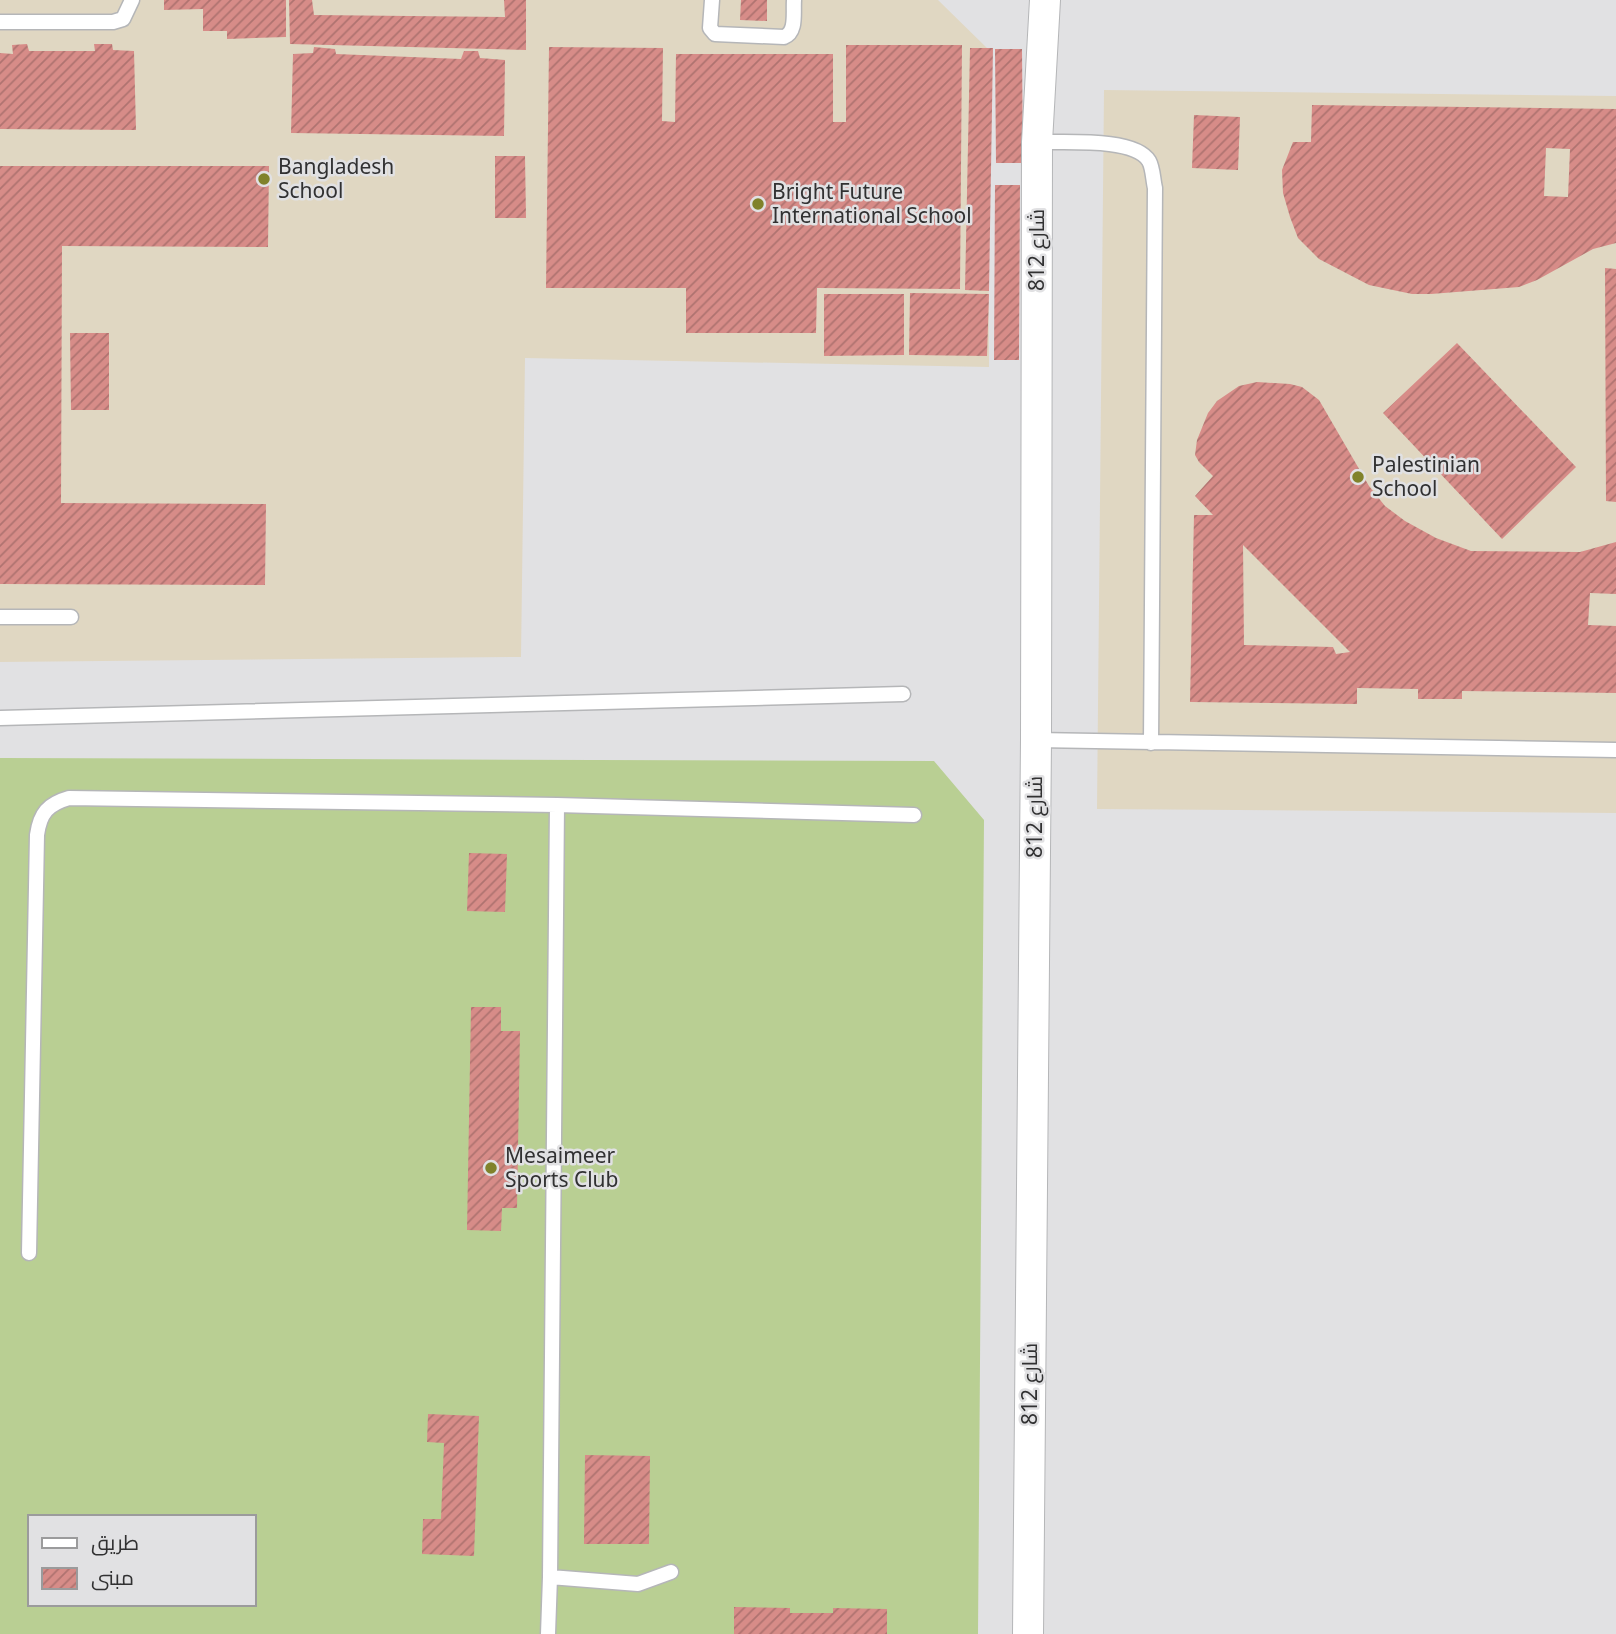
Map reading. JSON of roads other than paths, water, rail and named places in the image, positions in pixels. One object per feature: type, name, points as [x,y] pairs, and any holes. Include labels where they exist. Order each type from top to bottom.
[{"type":"street","name":"شارع 812","points":[[1028,1634],[1037,142],[1045,0]]},
{"type":"lane","points":[[0,22],[113,22],[123,19],[132,0]]},
{"type":"lane","points":[[712,0],[710,28],[715,34],[783,37],[789,35],[792,30],[794,0]]},
{"type":"lane","points":[[1037,142],[1118,144],[1139,151],[1149,161],[1155,188],[1151,743]]},
{"type":"lane","points":[[0,617],[71,617]]},
{"type":"lane","points":[[0,718],[903,694]]},
{"type":"lane","points":[[1035,740],[1616,750]]},
{"type":"lane","points":[[29,1253],[37,835],[39,820],[55,802],[69,798],[557,805],[914,815]]},
{"type":"lane","points":[[548,1634],[557,805]]},
{"type":"lane","points":[[550,1577],[638,1584],[670,1572]]},
{"type":"place","name":"Bangladesh School","points":[[264,179]]},
{"type":"place","name":"Bright Future International School","points":[[758,204]]},
{"type":"place","name":"Palestinian School","points":[[1358,477]]},
{"type":"place","name":"Mesaimeer Sports Club","points":[[491,1168]]}]
